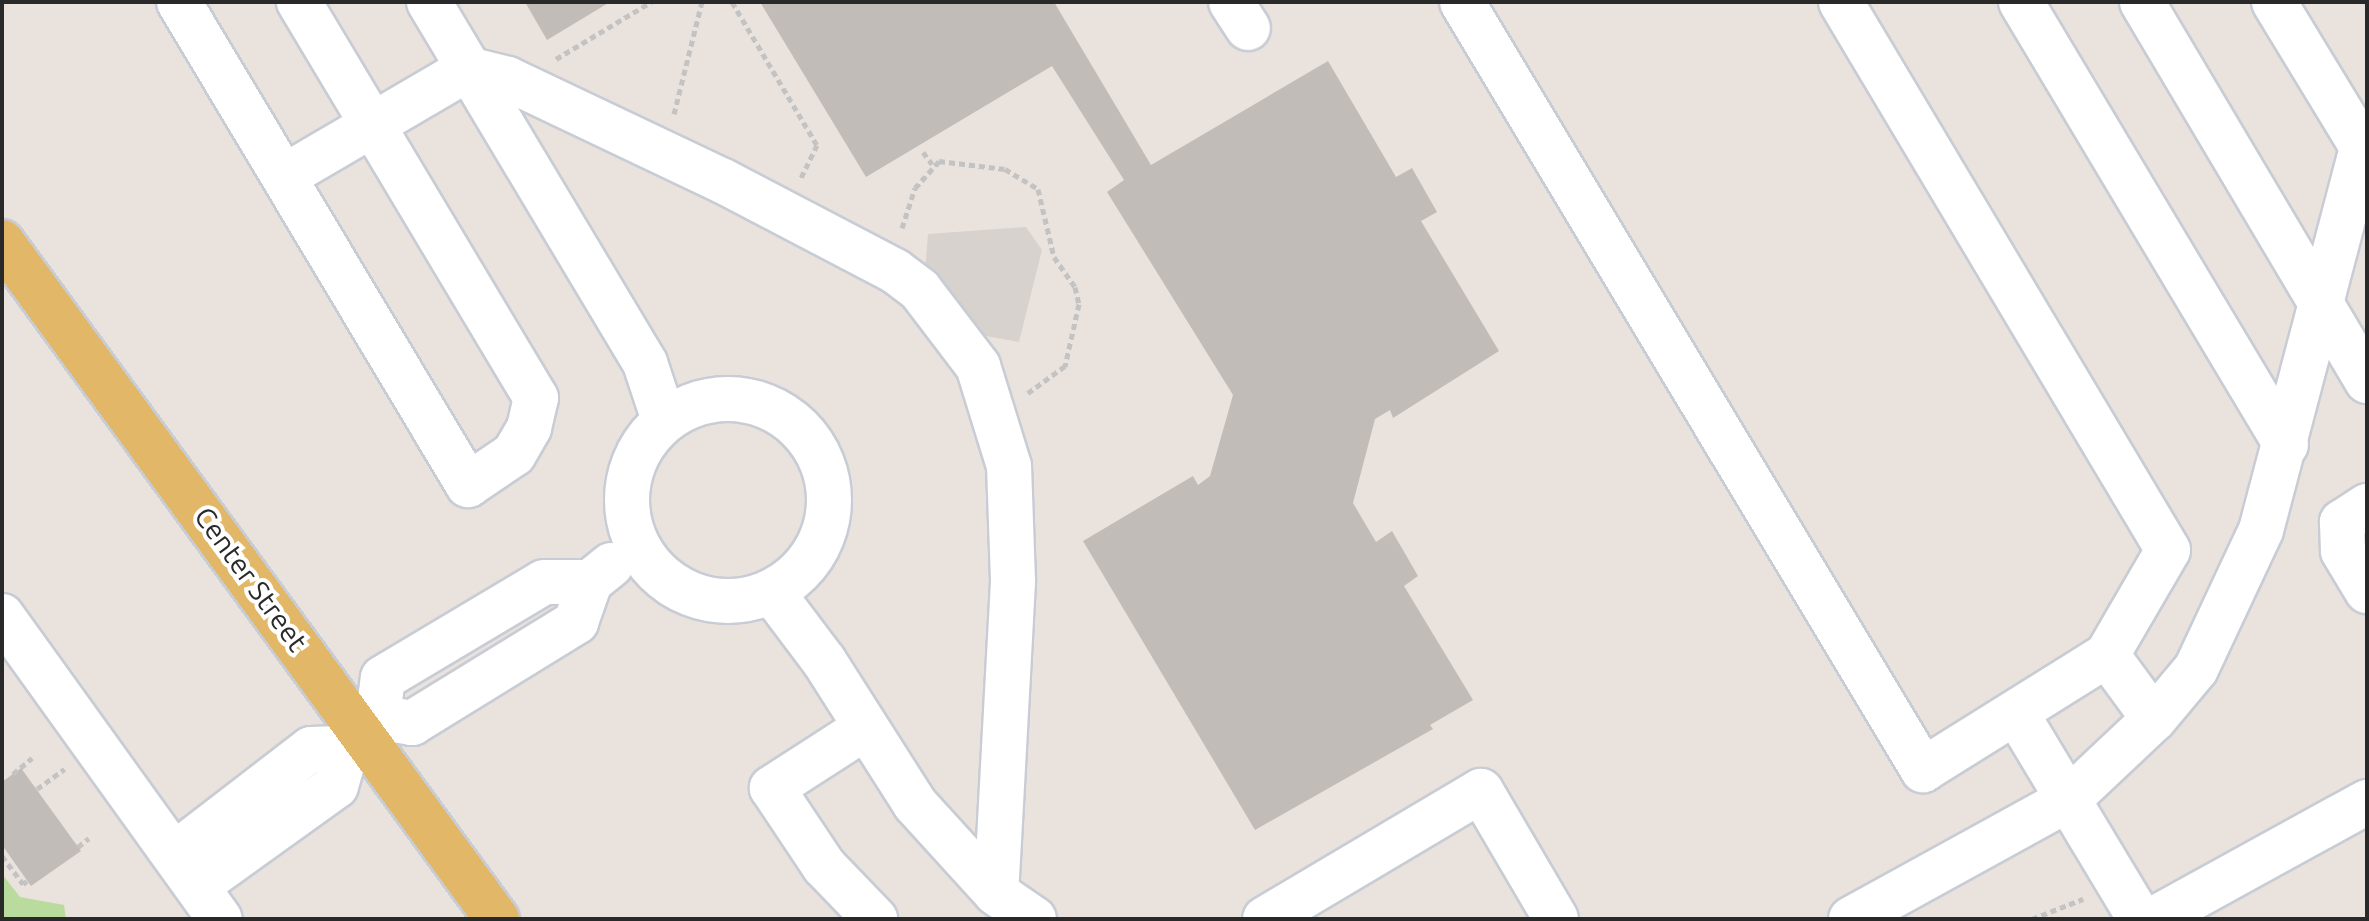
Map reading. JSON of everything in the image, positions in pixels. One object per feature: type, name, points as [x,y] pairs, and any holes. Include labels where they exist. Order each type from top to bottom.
[{"type":"main road","name":"Center Street","points":[[2,242],[362,730],[497,919]]},
{"type":"lane","points":[[179,2],[468,485],[496,470],[514,454],[529,428],[536,398],[299,2]]},
{"type":"lane","points":[[429,2],[645,363],[664,420]]},
{"type":"lane","points":[[1462,2],[1923,770],[2018,716],[2107,655],[2168,550],[1841,2]]},
{"type":"lane","points":[[2021,2],[2286,445]]},
{"type":"lane","points":[[2142,2],[2367,381]]},
{"type":"lane","points":[[1851,919],[2069,799],[2154,719],[2196,669],[2228,608],[2261,530],[2365,152],[2274,2]]},
{"type":"lane","points":[[285,176],[468,69],[508,79],[568,107],[895,271],[920,290],[962,339],[993,403],[1009,466],[1013,582],[996,893]]},
{"type":"lane","points":[[728,398],[762,404],[792,420],[815,446],[828,478],[830,511],[820,545],[800,573],[772,592],[720,602],[695,597],[671,585],[636,545],[626,492],[645,440],[664,420],[694,404],[728,398]]},
{"type":"lane","points":[[2367,506],[2342,522],[2343,551],[2367,591]]},
{"type":"lane","points":[[2,616],[198,886],[311,749],[362,730],[412,723],[576,622],[590,582],[636,545]]},
{"type":"lane","points":[[772,592],[915,804],[996,893],[1034,919]]},
{"type":"lane","points":[[2107,655],[2154,719]]},
{"type":"lane","points":[[2018,716],[2140,919]]},
{"type":"lane","points":[[865,728],[772,788],[824,866],[875,919]]},
{"type":"lane","points":[[1265,919],[1481,791],[1556,919]]},
{"type":"lane","points":[[2154,919],[2367,802]]},
{"type":"path","points":[[552,62],[651,2]]},
{"type":"path","points":[[671,124],[702,2]]},
{"type":"path","points":[[732,2],[817,145],[797,186]]},
{"type":"path","points":[[923,152],[932,164]]},
{"type":"path","points":[[900,243],[907,205],[932,164],[951,161],[1005,169],[1030,180],[1043,198],[1054,257],[1078,295],[1076,330],[1057,376],[1019,397]]},
{"type":"path","points":[[13,774],[32,758]]},
{"type":"path","points":[[37,789],[75,762]]},
{"type":"path","points":[[78,847],[89,838]]},
{"type":"path","points":[[2,856],[23,884],[27,881]]},
{"type":"path","points":[[2032,919],[2086,898]]},
{"type":"green space","points":[[2,874],[20,897],[64,905],[66,919],[2,919]]},
{"type":"shaded area","points":[[1026,227],[1042,250],[1019,342],[980,335],[925,272],[928,234]]},
{"type":"building","points":[[525,2],[610,2],[547,40]]},
{"type":"building","points":[[760,2],[1054,2],[1151,165],[1328,61],[1396,177],[1412,168],[1437,212],[1421,221],[1499,351],[1393,418],[1390,410],[1375,419],[1353,503],[1376,542],[1392,531],[1418,576],[1404,586],[1473,700],[1430,725],[1433,729],[1255,830],[1083,541],[1193,476],[1198,485],[1210,476],[1233,395],[1107,192],[1124,180],[1052,66],[866,177]]},
{"type":"building","points":[[21,768],[81,851],[31,886],[2,845],[2,782]]}]
